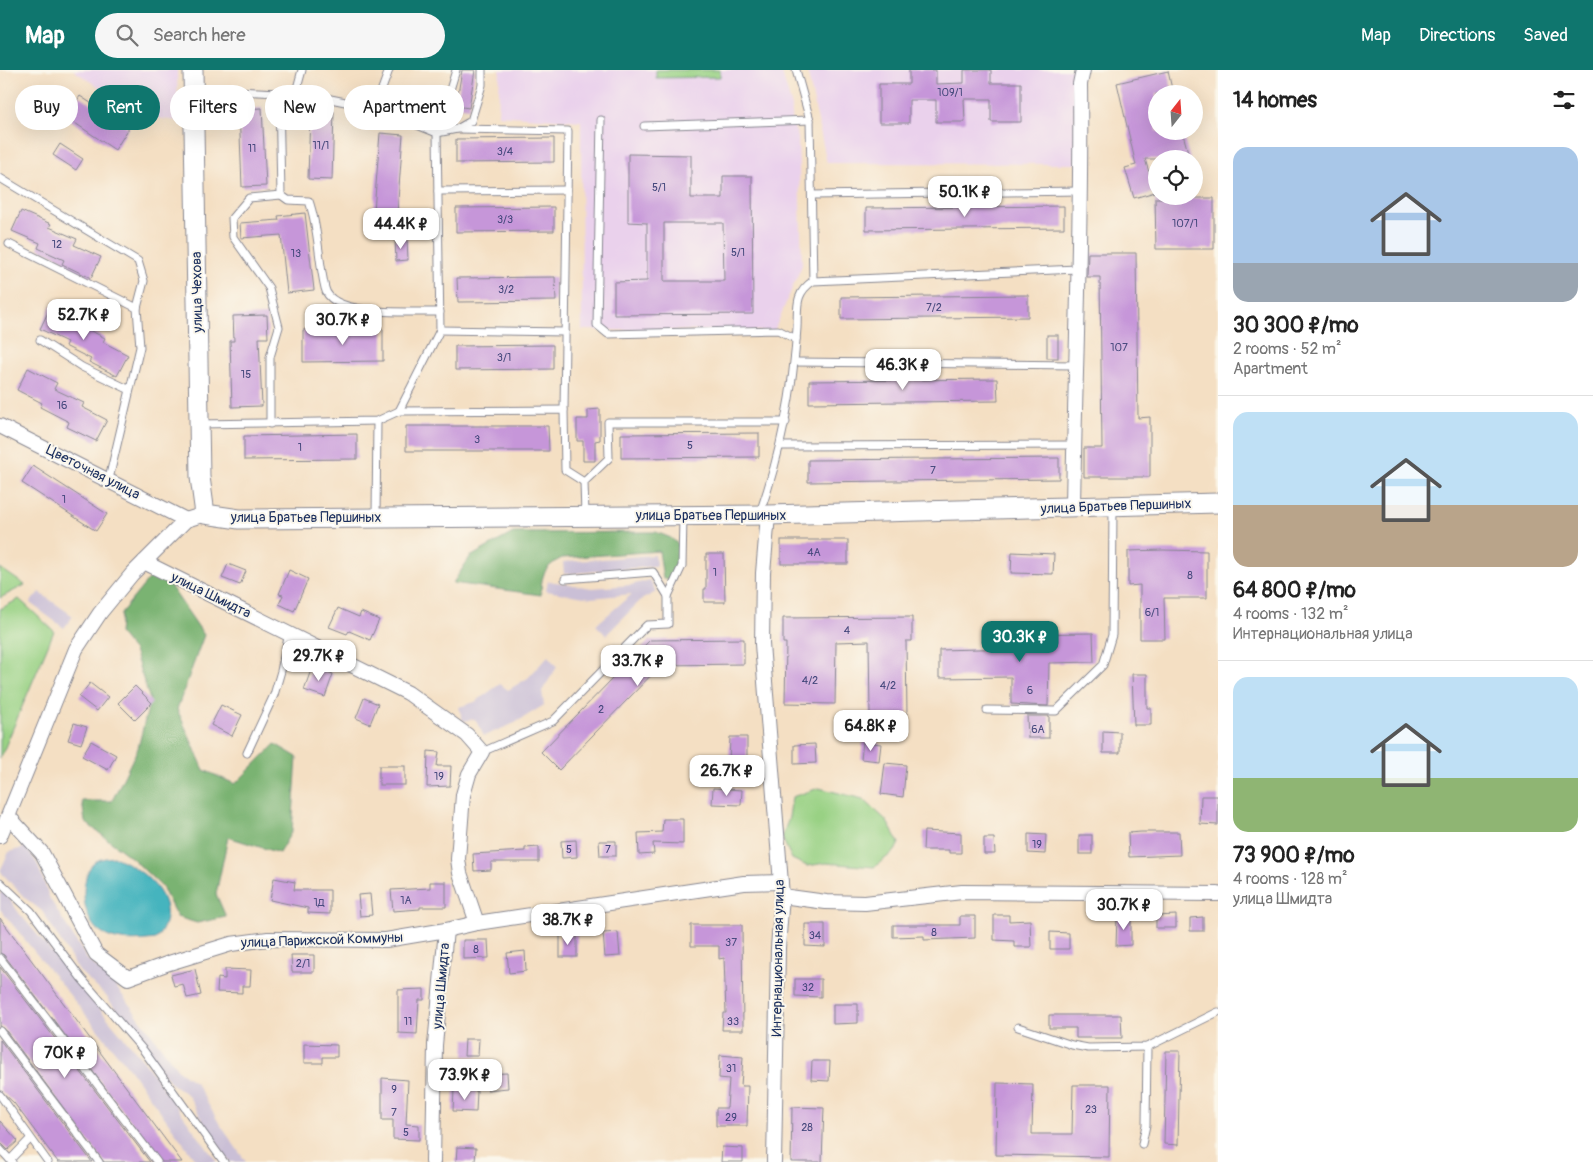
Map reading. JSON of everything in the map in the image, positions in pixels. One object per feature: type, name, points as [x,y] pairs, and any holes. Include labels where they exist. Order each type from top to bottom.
[{"type":"street","name":"улица Чехова","points":[[193,70],[194,85]]},
{"type":"street","points":[[1073,508],[1077,269],[1082,191],[1080,84],[1083,70]]},
{"type":"street","name":"улица Чехова","points":[[195,130],[200,476],[205,514]]},
{"type":"street","name":"Цветочная улица","points":[[0,426],[109,479],[186,520]]},
{"type":"street","name":"улица Братьев Першиных","points":[[205,514],[239,519],[763,515],[1218,503]]},
{"type":"street","points":[[0,836],[76,650],[100,613],[144,562],[186,520],[205,514]]},
{"type":"street","name":"Интернациональная улица","points":[[763,515],[762,644],[782,896],[778,948],[774,1162]]},
{"type":"street","name":"улица Шмидта","points":[[144,562],[408,693],[467,735],[482,752]]},
{"type":"street","points":[[478,923],[460,874],[458,858],[463,795],[469,774],[482,752]]},
{"type":"street","name":"улица Парижской Коммуны","points":[[9,817],[42,853],[96,954],[128,978],[231,944],[268,939],[386,940],[478,923],[744,883],[781,882]]},
{"type":"street","points":[[782,896],[826,902],[864,903],[962,892],[1218,894]]},
{"type":"street","name":"улица Шмидта","points":[[433,1162],[435,1046],[446,930]]},
{"type":"lane","points":[[298,85],[302,70]]},
{"type":"lane","points":[[383,85],[389,70]]},
{"type":"lane","points":[[399,411],[440,330],[437,133],[456,70]]},
{"type":"lane","points":[[464,125],[471,121],[482,85],[482,70]]},
{"type":"lane","points":[[796,70],[810,120],[814,281]]},
{"type":"lane","points":[[601,120],[597,325],[608,334],[778,330],[796,339]]},
{"type":"lane","points":[[644,126],[810,120]]},
{"type":"lane","points":[[464,129],[568,131],[564,470],[584,482]]},
{"type":"lane","points":[[279,130],[281,195]]},
{"type":"lane","points":[[430,130],[437,133],[452,130]]},
{"type":"lane","points":[[0,178],[138,261],[144,281],[137,308],[140,347],[128,389],[109,479]]},
{"type":"lane","points":[[438,191],[567,190]]},
{"type":"lane","points":[[813,195],[1082,191]]},
{"type":"lane","points":[[270,424],[270,357],[278,327],[269,288],[233,237],[232,218],[249,198],[281,195],[288,200],[310,201],[315,216],[325,291],[334,301],[358,310],[440,312]]},
{"type":"lane","points":[[9,244],[137,308]]},
{"type":"lane","points":[[763,515],[786,422],[796,362],[798,299],[802,289],[814,281],[1077,269]]},
{"type":"lane","points":[[440,330],[565,332]]},
{"type":"lane","points":[[40,340],[82,367],[128,389]]},
{"type":"lane","points":[[796,362],[1075,365]]},
{"type":"lane","points":[[199,424],[377,421],[399,411],[564,410]]},
{"type":"lane","points":[[376,517],[377,421]]},
{"type":"lane","points":[[585,515],[584,482],[608,458],[608,422],[786,422]]},
{"type":"lane","points":[[780,446],[1074,445]]},
{"type":"lane","points":[[987,710],[1056,711],[1103,665],[1112,635],[1113,507]]},
{"type":"lane","points":[[482,752],[553,721],[647,625],[668,624],[668,596],[682,566],[683,515]]},
{"type":"lane","points":[[565,579],[652,572],[668,596]]},
{"type":"lane","points":[[247,753],[274,695],[282,672],[288,633]]},
{"type":"lane","points":[[0,882],[31,911],[81,978],[144,1051],[224,1162]]},
{"type":"lane","points":[[0,958],[157,1162]]},
{"type":"lane","points":[[1018,1027],[1072,1045],[1088,1048],[1147,1047],[1218,1012]]},
{"type":"lane","points":[[0,1031],[99,1162]]},
{"type":"lane","points":[[1142,1144],[1146,1125],[1147,1047]]},
{"type":"lane","points":[[0,1095],[20,1120],[30,1139],[48,1162]]},
{"type":"lane","points":[[0,1149],[11,1161],[30,1139]]},
{"type":"shaded area","points":[[73,70],[177,70],[177,85],[170,85],[170,120],[160,118],[160,85],[96,85]]},
{"type":"shaded area","points":[[500,70],[781,70],[792,107],[791,121],[798,137],[802,265],[774,331],[582,330],[581,121],[498,115]]},
{"type":"shaded area","points":[[807,70],[1075,70],[1075,164],[827,163]]},
{"type":"shaded area","points":[[655,555],[656,566],[564,574],[563,562]]},
{"type":"shaded area","points":[[650,580],[656,592],[641,600],[606,635],[596,625],[632,594],[591,598],[546,591],[548,581],[592,588],[631,585]]},
{"type":"shaded area","points":[[39,592],[73,616],[64,628],[30,603]]},
{"type":"shaded area","points":[[548,656],[557,667],[542,691],[544,705],[515,723],[484,736],[475,719],[463,721],[459,707],[475,702],[500,684],[508,690],[528,678]]},
{"type":"shaded area","points":[[26,847],[37,863],[50,899],[87,959],[114,984],[179,1071],[196,1083],[219,1123],[246,1162],[230,1162],[211,1135],[188,1095],[171,1083],[106,996],[79,971],[42,911],[25,898],[0,871],[9,852]]},
{"type":"shaded area","points":[[4,891],[19,913],[142,1059],[217,1162],[197,1162],[128,1067],[0,909],[0,894]]},
{"type":"green space","points":[[656,70],[720,70],[720,77],[656,78]]},
{"type":"green space","points":[[656,532],[671,538],[680,546],[677,568],[671,579],[663,579],[659,551],[562,558],[547,568],[543,577],[541,595],[453,583],[470,557],[513,533]]},
{"type":"green space","points":[[0,568],[25,585],[0,598]]},
{"type":"green space","points":[[158,568],[204,635],[177,709],[204,770],[235,784],[275,744],[297,757],[292,831],[279,853],[228,837],[216,894],[226,917],[197,923],[177,917],[162,887],[132,858],[85,822],[82,801],[112,801],[138,748],[150,700],[134,651],[119,633],[121,613]]},
{"type":"green space","points":[[19,599],[54,631],[0,759],[0,609]]},
{"type":"green space","points":[[819,788],[863,799],[886,820],[899,843],[895,851],[874,867],[826,863],[807,866],[792,859],[782,838],[789,817],[792,797]]},
{"type":"water","points":[[114,857],[139,870],[158,890],[164,901],[166,913],[164,926],[156,939],[136,941],[116,939],[103,934],[90,921],[84,901],[85,881],[88,871],[97,861]]},
{"type":"building","points":[[462,70],[475,70],[469,108],[464,107],[464,85],[460,85]]},
{"type":"building","points":[[909,70],[936,70],[936,84],[964,83],[964,70],[991,70],[991,83],[1021,83],[1021,122],[991,122],[991,99],[964,99],[965,122],[936,122],[936,100],[909,100],[909,123],[879,123],[879,84],[909,84]]},
{"type":"building","points":[[1168,71],[1171,85],[1148,85],[1148,140],[1185,140],[1187,150],[1148,150],[1148,159],[1145,159],[1148,169],[1148,194],[1134,198],[1125,168],[1136,165],[1117,83]]},
{"type":"building","points":[[80,96],[88,101],[88,130],[128,130],[115,150],[78,125],[78,99]]},
{"type":"building","points":[[255,108],[262,108],[266,186],[242,187],[240,130],[255,130]]},
{"type":"building","points":[[309,130],[333,130],[332,180],[308,179]]},
{"type":"building","points":[[380,133],[403,135],[397,213],[374,211]]},
{"type":"building","points":[[554,138],[554,162],[456,163],[456,139]]},
{"type":"building","points":[[60,144],[83,159],[76,170],[53,155]]},
{"type":"building","points":[[628,154],[691,155],[691,198],[723,198],[723,176],[752,176],[753,314],[614,315],[614,282],[647,281],[647,223],[628,222]],"holes":[[[664,223],[723,223],[724,281],[664,281]]]},
{"type":"building","points":[[1203,198],[1214,198],[1214,249],[1156,249],[1155,205],[1203,205]]},
{"type":"building","points":[[1064,206],[1064,228],[866,230],[866,208]]},
{"type":"building","points":[[554,207],[554,231],[456,232],[456,208]]},
{"type":"building","points":[[21,211],[51,224],[49,227],[77,239],[74,245],[101,257],[91,278],[62,264],[64,260],[38,248],[40,243],[12,231]]},
{"type":"building","points":[[305,213],[314,290],[287,293],[281,235],[241,238],[240,223],[279,220],[278,216]]},
{"type":"building","points":[[407,238],[408,260],[396,261],[395,239]]},
{"type":"building","points":[[1088,253],[1136,253],[1138,418],[1150,417],[1150,477],[1084,477],[1084,448],[1102,448],[1100,277],[1087,277]]},
{"type":"building","points":[[555,277],[556,301],[458,302],[457,278]]},
{"type":"building","points":[[1028,295],[1028,317],[841,319],[841,297]]},
{"type":"building","points":[[51,306],[81,321],[79,325],[105,338],[103,342],[128,355],[117,376],[89,362],[91,359],[65,346],[67,342],[40,329]]},
{"type":"building","points":[[267,315],[268,338],[259,338],[262,406],[232,407],[230,341],[234,341],[233,316]]},
{"type":"building","points":[[383,329],[383,361],[303,362],[303,330]]},
{"type":"building","points":[[1047,335],[1058,335],[1058,358],[1047,358]]},
{"type":"building","points":[[553,345],[553,369],[455,370],[455,346]]},
{"type":"building","points":[[28,368],[57,383],[54,389],[84,403],[82,407],[107,420],[96,441],[67,427],[69,422],[40,407],[42,403],[17,390]]},
{"type":"building","points":[[997,379],[998,401],[809,403],[809,381]]},
{"type":"building","points":[[600,409],[600,440],[595,441],[595,461],[583,461],[583,441],[577,441],[577,419],[588,419],[588,410]]},
{"type":"building","points":[[406,426],[548,426],[549,451],[406,451]]},
{"type":"building","points":[[759,433],[759,457],[621,458],[621,434]]},
{"type":"building","points":[[357,434],[357,459],[244,460],[244,436]]},
{"type":"building","points":[[1059,458],[1059,479],[808,482],[808,460]]},
{"type":"building","points":[[33,466],[107,514],[96,531],[22,483]]},
{"type":"building","points":[[781,540],[848,540],[848,564],[781,564]]},
{"type":"building","points":[[1128,551],[1207,551],[1207,598],[1164,598],[1165,639],[1140,639],[1140,585],[1128,586]]},
{"type":"building","points":[[1012,552],[1054,554],[1053,574],[1011,573]]},
{"type":"building","points":[[706,554],[724,554],[725,602],[704,602]]},
{"type":"building","points":[[228,564],[246,571],[240,585],[222,578]]},
{"type":"building","points":[[289,570],[308,579],[294,611],[279,604],[283,595],[279,594]]},
{"type":"building","points":[[338,608],[359,617],[361,612],[379,620],[370,640],[349,631],[347,634],[329,627]]},
{"type":"building","points":[[912,617],[912,641],[906,641],[907,715],[870,715],[869,641],[836,642],[835,704],[785,703],[786,643],[783,643],[783,618]]},
{"type":"building","points":[[1093,633],[1094,662],[1049,663],[1048,706],[1011,704],[1011,677],[939,678],[939,650],[1017,648],[1016,634]]},
{"type":"building","points":[[744,639],[744,664],[661,665],[559,770],[541,752],[650,640]]},
{"type":"building","points":[[312,667],[333,674],[325,697],[304,690]]},
{"type":"building","points":[[1132,674],[1147,674],[1147,708],[1151,708],[1151,725],[1134,725]]},
{"type":"building","points":[[90,683],[108,697],[97,711],[79,697]]},
{"type":"building","points":[[135,686],[152,703],[135,720],[118,703]]},
{"type":"building","points":[[364,698],[378,704],[370,724],[356,718]]},
{"type":"building","points":[[221,705],[242,715],[232,736],[211,725]]},
{"type":"building","points":[[1027,716],[1049,716],[1049,738],[1028,738]]},
{"type":"building","points":[[74,723],[87,727],[81,744],[68,740]]},
{"type":"building","points":[[1103,731],[1120,732],[1120,753],[1103,753]]},
{"type":"building","points":[[730,737],[747,737],[747,764],[729,764]]},
{"type":"building","points":[[91,741],[116,755],[108,770],[82,756]]},
{"type":"building","points":[[863,742],[881,744],[879,761],[861,759]]},
{"type":"building","points":[[815,744],[816,763],[794,764],[794,745]]},
{"type":"building","points":[[428,751],[439,752],[437,766],[451,766],[450,786],[427,787]]},
{"type":"building","points":[[885,763],[906,765],[903,797],[881,794]]},
{"type":"building","points":[[379,766],[405,766],[405,785],[379,785]]},
{"type":"building","points":[[713,788],[742,790],[741,805],[712,804]]},
{"type":"building","points":[[1201,796],[1218,796],[1218,825],[1200,824]]},
{"type":"building","points":[[663,819],[683,819],[683,844],[653,843],[654,854],[639,855],[638,833],[662,832]]},
{"type":"building","points":[[924,831],[961,833],[961,853],[949,853],[949,850],[923,850]]},
{"type":"building","points":[[1179,832],[1180,855],[1129,857],[1128,833]]},
{"type":"building","points":[[1028,834],[1046,835],[1045,854],[1028,853]]},
{"type":"building","points":[[1079,835],[1092,835],[1092,854],[1079,854]]},
{"type":"building","points":[[984,838],[994,838],[995,854],[984,854]]},
{"type":"building","points":[[576,840],[577,857],[562,858],[561,841]]},
{"type":"building","points":[[599,841],[616,841],[616,856],[600,856]]},
{"type":"building","points":[[539,847],[539,862],[491,862],[491,870],[474,871],[473,854],[525,851],[525,848]]},
{"type":"building","points":[[274,878],[295,882],[294,890],[330,890],[330,914],[308,913],[308,908],[270,900]]},
{"type":"building","points":[[430,882],[446,882],[446,907],[420,907],[420,909],[393,911],[391,890],[430,888]]},
{"type":"building","points":[[370,894],[372,915],[360,916],[358,895]]},
{"type":"building","points":[[994,915],[1009,915],[1009,921],[1030,920],[1031,947],[1014,947],[1014,941],[994,940]]},
{"type":"building","points":[[1176,915],[1176,928],[1156,928],[1156,916]]},
{"type":"building","points":[[960,916],[975,916],[975,938],[924,940],[924,936],[893,937],[893,925],[960,925]]},
{"type":"building","points":[[1117,916],[1131,916],[1131,945],[1116,946]]},
{"type":"building","points":[[1203,917],[1203,931],[1190,931],[1190,918]]},
{"type":"building","points":[[0,918],[182,1162],[162,1162],[4,955],[0,953]]},
{"type":"building","points":[[805,924],[825,924],[825,947],[805,946]]},
{"type":"building","points":[[691,925],[742,925],[743,1030],[722,1030],[723,1013],[726,1013],[724,958],[719,959],[719,946],[691,946]]},
{"type":"building","points":[[618,932],[620,956],[605,957],[603,933]]},
{"type":"building","points":[[1050,932],[1069,933],[1069,949],[1050,949]]},
{"type":"building","points":[[560,935],[577,935],[577,957],[560,957]]},
{"type":"building","points":[[463,940],[488,940],[489,958],[463,959]]},
{"type":"building","points":[[525,951],[526,971],[509,973],[507,953]]},
{"type":"building","points":[[291,955],[314,955],[314,972],[292,972]]},
{"type":"building","points":[[0,967],[150,1162],[104,1162],[4,1028],[0,1026]]},
{"type":"building","points":[[195,969],[201,995],[187,998],[183,984],[174,986],[171,975]]},
{"type":"building","points":[[225,969],[251,970],[250,986],[242,986],[242,993],[217,992],[218,978],[225,979]]},
{"type":"building","points":[[795,979],[821,979],[821,997],[795,996]]},
{"type":"building","points":[[424,989],[424,1000],[419,1000],[417,1034],[398,1033],[398,990]]},
{"type":"building","points":[[833,1004],[858,1004],[858,1023],[833,1024]]},
{"type":"building","points":[[1049,1015],[1121,1015],[1122,1038],[1076,1038],[1076,1028],[1049,1028]]},
{"type":"building","points":[[465,1039],[479,1039],[478,1056],[464,1056]]},
{"type":"building","points":[[0,1040],[92,1162],[58,1162],[14,1103],[0,1090]]},
{"type":"building","points":[[304,1044],[337,1045],[337,1057],[323,1057],[323,1063],[304,1063]]},
{"type":"building","points":[[1166,1051],[1180,1051],[1178,1145],[1164,1144]]},
{"type":"building","points":[[720,1055],[743,1057],[741,1086],[748,1086],[747,1126],[716,1126],[716,1108],[727,1108],[729,1079],[719,1078]]},
{"type":"building","points":[[812,1061],[830,1061],[829,1081],[811,1080]]},
{"type":"building","points":[[507,1073],[508,1088],[487,1090],[486,1074]]},
{"type":"building","points":[[382,1078],[408,1080],[406,1124],[419,1125],[419,1140],[393,1139],[393,1120],[382,1120]]},
{"type":"building","points":[[997,1083],[1033,1084],[1032,1134],[1072,1134],[1073,1085],[1110,1085],[1109,1157],[996,1155]]},
{"type":"building","points":[[454,1090],[477,1091],[476,1112],[453,1111]]},
{"type":"building","points":[[792,1107],[824,1108],[822,1162],[791,1162]]},
{"type":"building","points":[[0,1121],[18,1141],[8,1150],[0,1142]]},
{"type":"building","points":[[457,1147],[476,1148],[475,1162],[456,1162]]},
{"type":"building","points":[[722,1147],[743,1148],[743,1162],[721,1162]]}]
